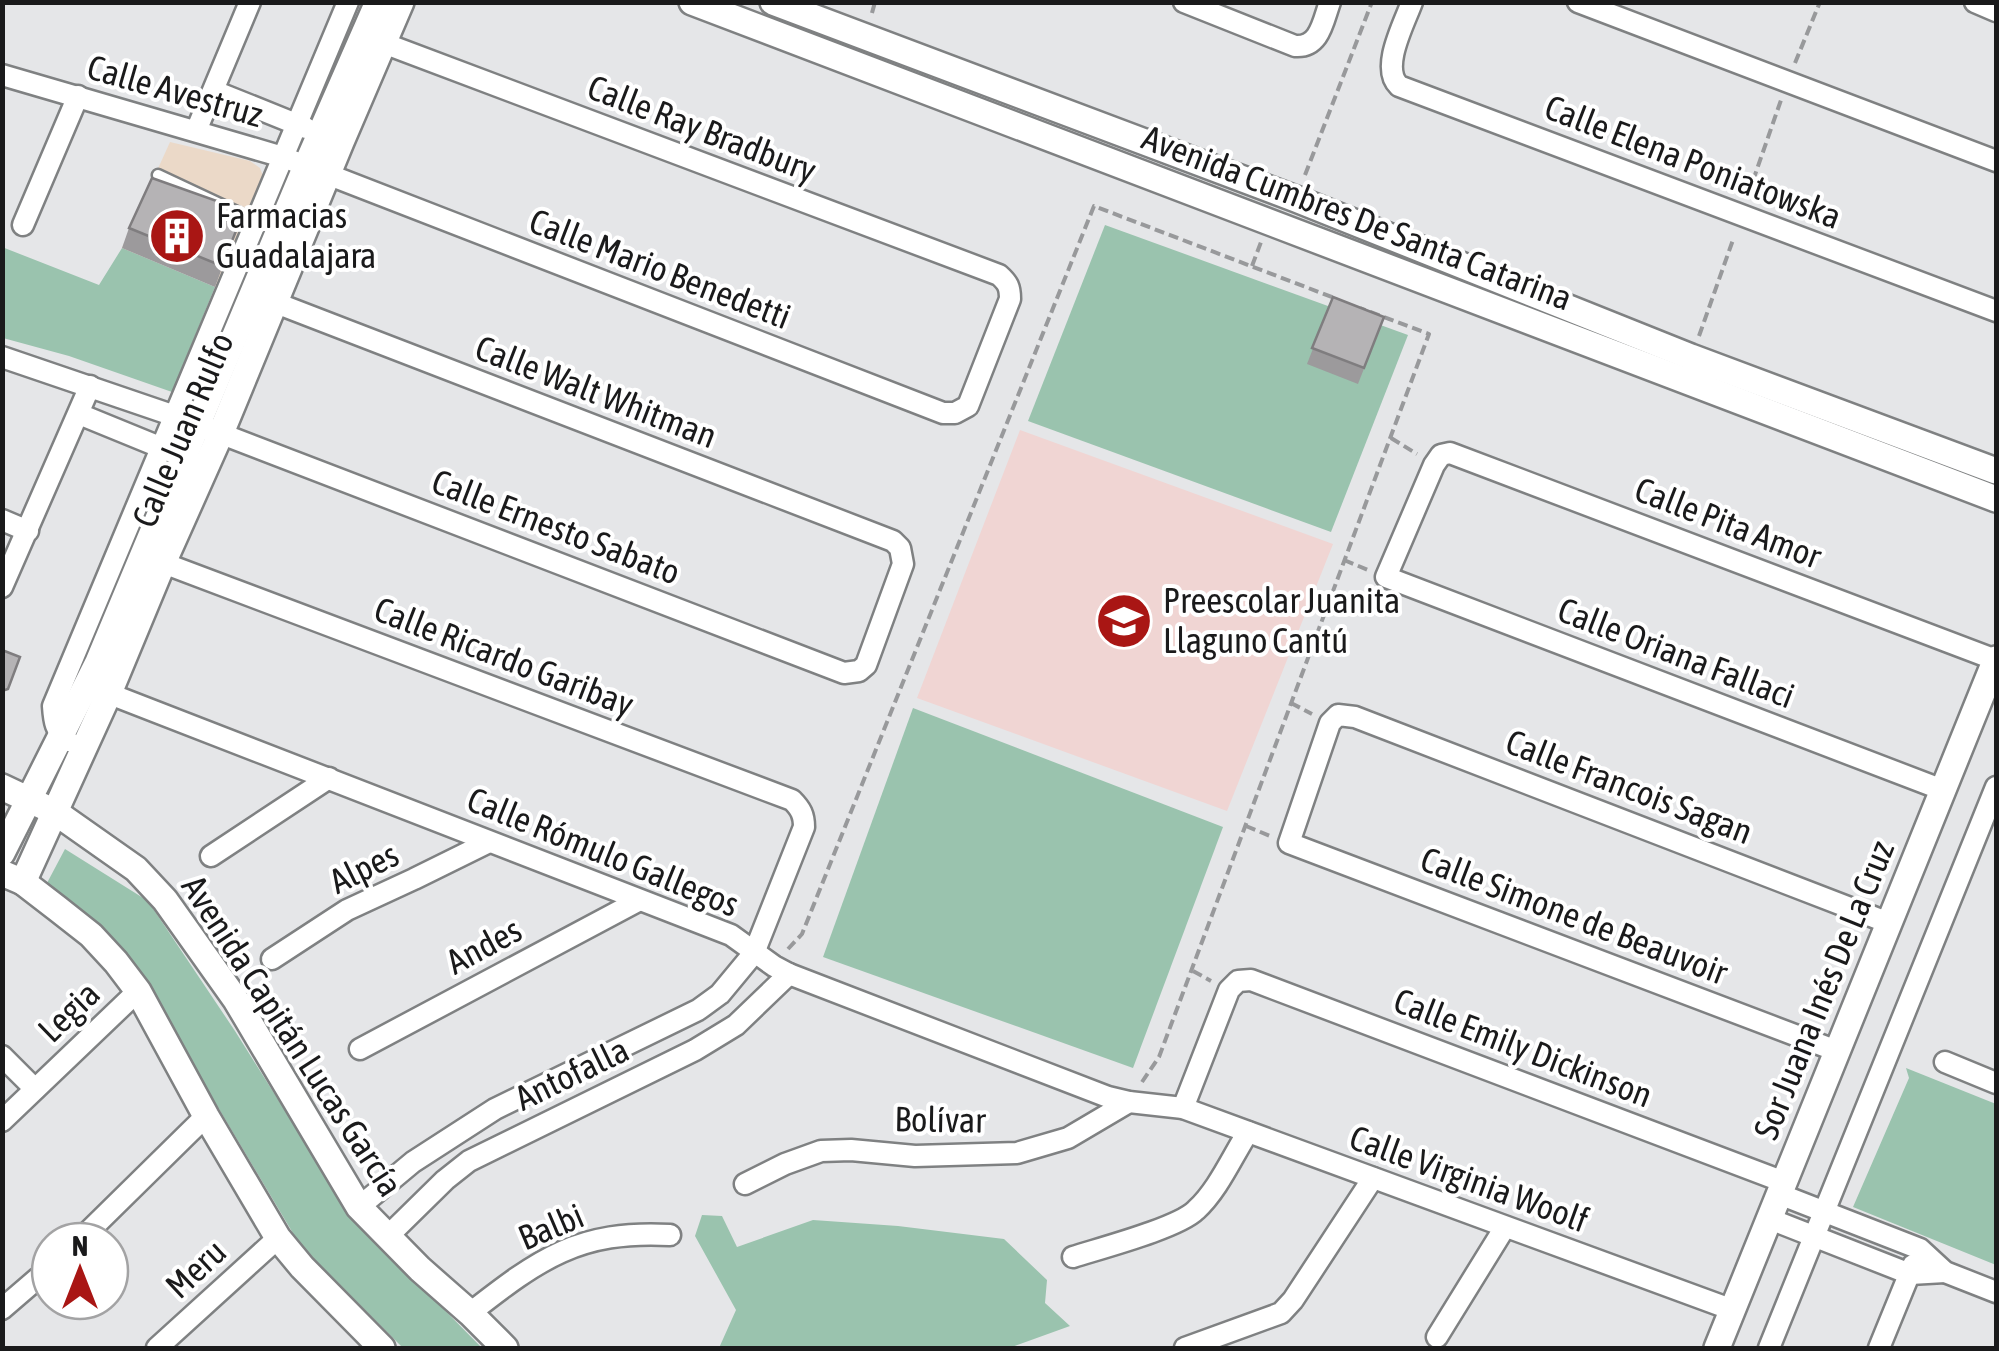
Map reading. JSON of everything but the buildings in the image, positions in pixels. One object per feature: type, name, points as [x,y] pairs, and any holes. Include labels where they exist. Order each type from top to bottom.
[{"type":"street","points":[[196,130],[250,2]]},
{"type":"street","name":"Calle Juan Rulfo","points":[[13,878],[55,812],[83,752],[98,689],[153,559],[184,457],[198,425],[256,220],[305,166],[319,133],[348,2]]},
{"type":"street","name":"Calle Juan Rulfo","points":[[373,40],[378,2]]},
{"type":"street","name":"Calle Juan Rulfo","points":[[62,736],[54,724],[53,706],[264,298],[319,133],[373,40],[401,2]]},
{"type":"street","name":"Avenida Cumbres De Santa Catarina","points":[[692,2],[1996,500]]},
{"type":"street","name":"Avenida Cumbres De Santa Catarina","points":[[773,2],[1302,201],[1691,357],[1996,471]]},
{"type":"street","points":[[1184,2],[1304,47],[1317,38],[1330,2]]},
{"type":"street","name":"Calle Elena Poniatowska","points":[[1412,2],[1390,70],[1398,86],[1996,311]]},
{"type":"street","points":[[1578,2],[1996,160]]},
{"type":"street","points":[[1975,2],[1996,10]]},
{"type":"street","name":"Calle Ray Bradbury","points":[[373,40],[998,276],[1007,282],[1010,299],[968,406]]},
{"type":"street","name":"Calle Avestruz","points":[[2,75],[196,130],[305,166]]},
{"type":"street","name":"Calle Avestruz","points":[[214,91],[319,133]]},
{"type":"street","points":[[23,226],[78,96]]},
{"type":"street","name":"Calle Mario Benedetti","points":[[305,166],[943,413],[968,406]]},
{"type":"street","points":[[1290,230],[1302,201]]},
{"type":"street","name":"Calle Walt Whitman","points":[[264,298],[893,541],[900,548],[903,564],[866,665]]},
{"type":"street","name":"Calle Ernesto Sabato","points":[[2,357],[198,425],[844,673],[859,671],[866,665]]},
{"type":"street","points":[[2,587],[90,386]]},
{"type":"street","points":[[79,414],[184,457]]},
{"type":"street","name":"Calle Pita Amor","points":[[1435,462],[1440,455],[1460,456],[1996,659]]},
{"type":"street","name":"Calle Oriana Fallaci","points":[[1435,462],[1386,577],[1943,790]]},
{"type":"street","points":[[2,520],[28,530]]},
{"type":"street","name":"Calle Ricardo Garibay","points":[[153,559],[792,800],[800,808],[804,828]]},
{"type":"street","name":"Sor Juana Inés De La Cruz","points":[[1718,1348],[1996,659]]},
{"type":"street","name":"Calle Juan Rulfo","points":[[2,853],[62,736],[98,689]]},
{"type":"street","name":"Calle Rómulo Gallegos","points":[[98,689],[731,936],[781,970],[1108,1097],[1183,1108]]},
{"type":"street","name":"Calle Francois Sagan","points":[[1288,843],[1330,723],[1338,716],[1355,716],[1889,923]]},
{"type":"street","points":[[62,736],[83,752]]},
{"type":"street","points":[[211,856],[329,778]]},
{"type":"street","name":"Avenida Capitán Lucas García","points":[[2,787],[55,812],[136,869],[165,900],[236,1000],[358,1207],[504,1348]]},
{"type":"street","points":[[1769,1348],[1996,787]]},
{"type":"street","name":"Antofalla","points":[[358,1207],[413,1162],[495,1109],[698,1010],[720,994],[754,952],[804,828]]},
{"type":"street","name":"Alpes","points":[[272,958],[347,910],[488,842]]},
{"type":"street","name":"Calle Simone de Beauvoir","points":[[1288,843],[1837,1051]]},
{"type":"street","points":[[13,878],[91,936],[116,962],[138,992],[278,1238],[382,1348]]},
{"type":"street","name":"Andes","points":[[360,1049],[638,901]]},
{"type":"street","name":"Antofalla","points":[[387,1237],[469,1161],[695,1050],[736,1025],[781,970]]},
{"type":"street","name":"Calle Emily Dickinson","points":[[1183,1108],[1229,990],[1238,980],[1251,980],[1782,1188],[1825,1212],[1920,1249]]},
{"type":"street","name":"Legia","points":[[2,1121],[138,992]]},
{"type":"street","points":[[2,1056],[35,1089]]},
{"type":"street","points":[[1945,1062],[1996,1083]]},
{"type":"street","name":"Bolívar","points":[[745,1184],[821,1151],[914,1156],[1017,1153],[1068,1138],[1129,1102]]},
{"type":"street","name":"Calle Virginia Woolf","points":[[1183,1108],[1732,1310]]},
{"type":"street","points":[[99,1221],[206,1116]]},
{"type":"street","points":[[1073,1257],[1193,1214],[1248,1132]]},
{"type":"street","points":[[1185,1348],[1281,1313],[1372,1178]]},
{"type":"street","points":[[1770,1218],[1910,1274],[1946,1272]]},
{"type":"street","points":[[1438,1337],[1505,1227]]},
{"type":"street","name":"Balbi","points":[[470,1313],[548,1257],[587,1241],[634,1233],[670,1234]]},
{"type":"street","name":"Meru","points":[[157,1348],[278,1238]]},
{"type":"street","points":[[1879,1348],[1920,1249],[1946,1272],[1996,1292]]},
{"type":"street","points":[[2,1309],[30,1285]]},
{"type":"lane","points":[[158,176],[256,220]]},
{"type":"path","points":[[1302,201],[1372,2]]},
{"type":"path","points":[[1691,357],[1820,2]]},
{"type":"path","points":[[781,970],[802,934],[1094,206],[1340,300]]},
{"type":"path","points":[[1252,266],[1262,241],[1278,247],[1290,230]]},
{"type":"path","points":[[1129,1102],[1159,1057],[1429,334],[1358,307]]},
{"type":"path","points":[[1390,437],[1435,462]]},
{"type":"path","points":[[1245,826],[1288,843]]},
{"type":"shaded area","name":"Farmacias Guadalajara","points":[[170,142],[250,161],[263,176],[219,288],[122,248]]},
{"type":"shaded area","name":"Preescolar Juanita Llaguno Cantú","points":[[1020,430],[1333,544],[1227,811],[917,698]]},
{"type":"green space","points":[[1105,225],[1408,335],[1331,532],[1028,421]]},
{"type":"green space","points":[[2,247],[99,285],[122,248],[215,287],[172,392],[3,338]]},
{"type":"green space","points":[[913,708],[1223,827],[1133,1068],[823,957]]},
{"type":"green space","points":[[65,849],[148,901],[350,1214],[482,1348],[403,1348],[300,1245],[115,944],[47,883]]},
{"type":"green space","points":[[1906,1068],[1996,1104],[1996,1265],[1853,1207],[1909,1078]]},
{"type":"green space","points":[[702,1215],[722,1216],[737,1247],[813,1220],[1004,1239],[1047,1280],[1045,1303],[1070,1326],[1009,1348],[719,1348],[736,1310],[695,1236]]},
{"type":"place","name":"Farmacias Guadalajara","points":[[177,236]]},
{"type":"place","name":"Preescolar Juanita Llaguno Cantú","points":[[1124,621]]}]
